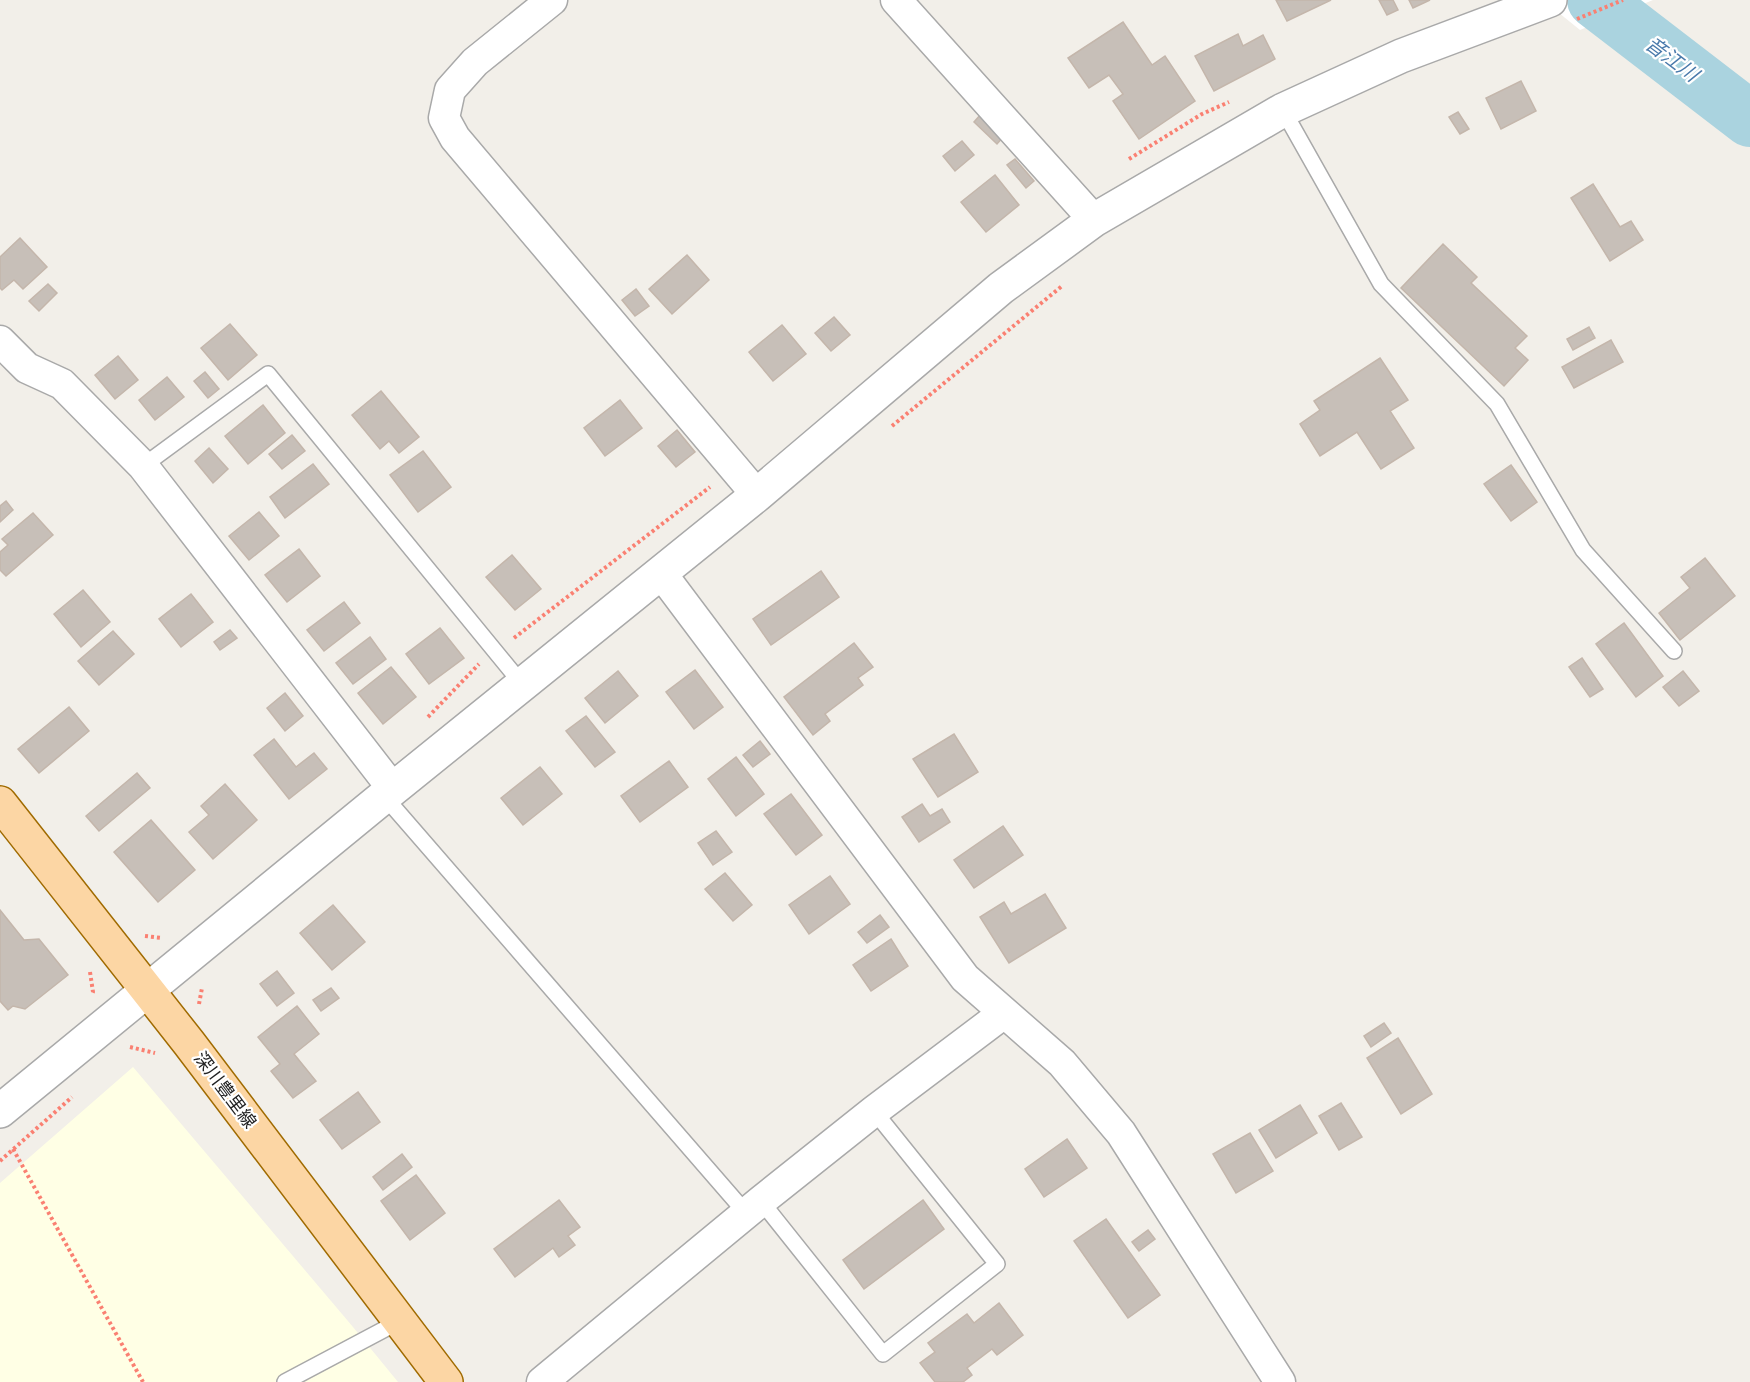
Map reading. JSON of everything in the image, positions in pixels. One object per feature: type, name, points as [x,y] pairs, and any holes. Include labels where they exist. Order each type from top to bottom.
[{"type":"main road","name":"深川豊里線","points":[[0,803],[147,989],[446,1382]]},
{"type":"street","points":[[552,0],[475,62],[450,90],[444,118],[455,138],[757,495]]},
{"type":"street","points":[[896,0],[1094,220]]},
{"type":"street","points":[[0,1111],[147,989],[757,495],[1001,288],[1094,220],[1282,110],[1401,56],[1556,8]]},
{"type":"street","points":[[0,341],[27,368],[62,384],[143,466],[388,793]]},
{"type":"street","points":[[661,573],[965,978],[1062,1063],[1121,1133],[1280,1382]]},
{"type":"street","points":[[542,1382],[753,1207],[874,1111],[1004,1013]]},
{"type":"lane","points":[[1282,110],[1381,284],[1497,404],[1582,550],[1674,651]]},
{"type":"lane","points":[[143,466],[268,374],[522,684]]},
{"type":"lane","points":[[388,793],[883,1354],[997,1264],[874,1111]]},
{"type":"lane","points":[[285,1382],[400,1321]]},
{"type":"path","points":[[1556,8],[1623,0]]},
{"type":"path","points":[[891,427],[1065,284]]},
{"type":"path","points":[[0,1161],[73,1096]]},
{"type":"path","points":[[13,1149],[143,1382]]},
{"type":"shaded area","points":[[133,1067],[398,1382],[0,1382],[0,1183]]},
{"type":"pier","points":[[1543,0],[1653,0],[1580,30]]},
{"type":"building","points":[[1276,0],[1331,0],[1287,21]]},
{"type":"building","points":[[1379,0],[1393,0],[1398,10],[1387,15]]},
{"type":"building","points":[[1409,0],[1430,0],[1413,8]]},
{"type":"building","points":[[1123,22],[1152,65],[1165,56],[1195,101],[1139,139],[1113,101],[1123,94],[1109,75],[1089,88],[1068,58]]},
{"type":"building","points":[[1238,34],[1243,46],[1263,35],[1275,59],[1214,91],[1195,56]]},
{"type":"building","points":[[1521,81],[1536,111],[1501,129],[1486,98]]},
{"type":"building","points":[[1458,112],[1469,129],[1460,134],[1449,117]]},
{"type":"building","points":[[981,114],[1004,136],[997,144],[974,122]]},
{"type":"building","points":[[962,141],[974,155],[955,171],[943,156]]},
{"type":"building","points":[[1015,159],[1034,181],[1026,188],[1007,165]]},
{"type":"building","points":[[995,175],[1019,205],[986,232],[961,202]]},
{"type":"building","points":[[1593,184],[1620,227],[1631,221],[1643,240],[1610,261],[1571,198]]},
{"type":"building","points":[[20,238],[47,267],[23,289],[14,280],[2,290],[0,288],[0,257]]},
{"type":"building","points":[[1443,244],[1477,277],[1471,283],[1527,336],[1515,348],[1528,360],[1504,386],[1401,288]]},
{"type":"building","points":[[687,255],[709,280],[672,314],[649,289]]},
{"type":"building","points":[[48,284],[57,293],[39,311],[29,301]]},
{"type":"building","points":[[636,289],[649,306],[635,316],[622,300]]},
{"type":"building","points":[[834,317],[850,335],[831,351],[815,333]]},
{"type":"building","points":[[230,324],[257,355],[228,380],[201,348]]},
{"type":"building","points":[[782,325],[806,354],[773,381],[749,352]]},
{"type":"building","points":[[1589,327],[1595,338],[1573,350],[1567,339]]},
{"type":"building","points":[[1611,340],[1623,362],[1574,388],[1562,367]]},
{"type":"building","points":[[118,356],[138,380],[115,399],[95,375]]},
{"type":"building","points":[[1380,358],[1408,400],[1390,411],[1414,448],[1381,469],[1357,432],[1320,456],[1300,424],[1320,410],[1314,401]]},
{"type":"building","points":[[205,372],[219,389],[208,398],[194,381]]},
{"type":"building","points":[[167,377],[184,397],[155,420],[139,400]]},
{"type":"building","points":[[381,391],[419,437],[399,453],[389,441],[380,449],[352,415]]},
{"type":"building","points":[[620,400],[642,428],[605,456],[584,428]]},
{"type":"building","points":[[263,405],[285,433],[248,464],[225,436]]},
{"type":"building","points":[[677,430],[695,452],[676,467],[658,446]]},
{"type":"building","points":[[292,435],[305,451],[282,469],[269,454]]},
{"type":"building","points":[[209,448],[228,469],[213,483],[195,461]]},
{"type":"building","points":[[423,451],[451,487],[418,512],[390,475]]},
{"type":"building","points":[[313,464],[329,484],[285,518],[270,497]]},
{"type":"building","points":[[1511,465],[1537,502],[1511,521],[1484,484]]},
{"type":"building","points":[[6,501],[13,510],[0,522],[0,506]]},
{"type":"building","points":[[259,512],[279,536],[249,560],[229,536]]},
{"type":"building","points":[[33,513],[53,535],[6,576],[0,570],[0,552],[8,545],[2,539]]},
{"type":"building","points":[[299,549],[320,576],[287,602],[265,575]]},
{"type":"building","points":[[512,555],[541,589],[515,610],[486,577]]},
{"type":"building","points":[[1705,558],[1735,596],[1680,640],[1659,613],[1690,588],[1681,577]]},
{"type":"building","points":[[821,571],[839,597],[771,645],[753,619]]},
{"type":"building","points":[[83,590],[110,622],[81,647],[54,614]]},
{"type":"building","points":[[191,594],[213,622],[181,647],[159,619]]},
{"type":"building","points":[[344,602],[360,623],[324,651],[307,630]]},
{"type":"building","points":[[1624,623],[1663,676],[1636,697],[1596,644]]},
{"type":"building","points":[[440,628],[464,658],[429,684],[406,654]]},
{"type":"building","points":[[230,630],[237,638],[220,650],[214,642]]},
{"type":"building","points":[[113,631],[134,654],[99,685],[78,661]]},
{"type":"building","points":[[370,637],[386,659],[353,684],[336,663]]},
{"type":"building","points":[[854,643],[873,667],[858,678],[863,685],[825,714],[830,721],[813,735],[784,697]]},
{"type":"building","points":[[1582,658],[1603,689],[1590,697],[1569,667]]},
{"type":"building","points":[[391,667],[416,697],[383,724],[358,693]]},
{"type":"building","points":[[695,670],[723,707],[694,729],[666,692]]},
{"type":"building","points":[[618,671],[638,696],[605,723],[585,698]]},
{"type":"building","points":[[1683,671],[1699,691],[1679,706],[1663,687]]},
{"type":"building","points":[[285,693],[303,716],[285,731],[267,708]]},
{"type":"building","points":[[69,707],[89,731],[39,773],[18,749]]},
{"type":"building","points":[[586,716],[615,752],[595,767],[566,731]]},
{"type":"building","points":[[954,734],[978,772],[938,797],[913,759]]},
{"type":"building","points":[[274,739],[296,767],[314,753],[327,769],[289,799],[254,755]]},
{"type":"building","points":[[760,741],[770,754],[753,767],[743,755]]},
{"type":"building","points":[[736,757],[764,794],[736,816],[708,779]]},
{"type":"building","points":[[669,761],[688,787],[640,822],[621,796]]},
{"type":"building","points":[[540,767],[562,794],[523,825],[501,798]]},
{"type":"building","points":[[137,773],[150,788],[99,831],[86,816]]},
{"type":"building","points":[[225,784],[257,820],[213,859],[189,832],[209,815],[201,806]]},
{"type":"building","points":[[791,794],[822,835],[796,855],[764,814]]},
{"type":"building","points":[[922,804],[930,816],[942,809],[950,822],[919,842],[902,817]]},
{"type":"building","points":[[151,820],[195,870],[158,902],[114,852]]},
{"type":"building","points":[[1003,826],[1023,855],[974,888],[954,860]]},
{"type":"building","points":[[716,831],[732,852],[713,865],[698,843]]},
{"type":"building","points":[[725,873],[752,905],[733,921],[705,889]]},
{"type":"building","points":[[830,876],[850,904],[809,934],[789,905]]},
{"type":"building","points":[[1045,894],[1066,928],[1009,963],[980,917],[1004,902],[1011,914]]},
{"type":"building","points":[[333,905],[365,942],[332,970],[300,933]]},
{"type":"building","points":[[0,910],[24,940],[39,939],[68,975],[25,1009],[13,1006],[8,1010],[0,1001]]},
{"type":"building","points":[[880,915],[889,927],[867,943],[858,932]]},
{"type":"building","points":[[891,939],[908,966],[871,991],[853,965]]},
{"type":"building","points":[[277,971],[294,993],[277,1006],[260,984]]},
{"type":"building","points":[[331,988],[339,998],[321,1011],[313,1000]]},
{"type":"building","points":[[297,1006],[319,1034],[294,1054],[316,1081],[293,1098],[271,1071],[280,1064],[258,1037]]},
{"type":"building","points":[[1384,1023],[1391,1033],[1371,1047],[1364,1036]]},
{"type":"building","points":[[1398,1038],[1432,1094],[1401,1114],[1367,1058]]},
{"type":"building","points":[[358,1092],[380,1122],[342,1149],[320,1120]]},
{"type":"building","points":[[1341,1103],[1362,1137],[1339,1150],[1319,1116]]},
{"type":"building","points":[[1300,1105],[1317,1133],[1276,1158],[1259,1130]]},
{"type":"building","points":[[1250,1133],[1273,1171],[1236,1193],[1213,1154]]},
{"type":"building","points":[[1067,1139],[1087,1168],[1044,1197],[1025,1169]]},
{"type":"building","points":[[402,1154],[412,1167],[383,1190],[373,1177]]},
{"type":"building","points":[[416,1175],[445,1213],[410,1240],[381,1201]]},
{"type":"building","points":[[559,1200],[580,1227],[568,1236],[575,1245],[559,1257],[553,1248],[515,1277],[494,1249]]},
{"type":"building","points":[[923,1200],[944,1229],[864,1289],[843,1260]]},
{"type":"building","points":[[1106,1219],[1160,1295],[1128,1318],[1074,1241]]},
{"type":"building","points":[[1148,1230],[1155,1239],[1139,1251],[1132,1242]]},
{"type":"building","points":[[999,1303],[1023,1335],[997,1355],[992,1349],[967,1368],[972,1375],[963,1382],[935,1382],[920,1363],[935,1352],[928,1343],[967,1314],[974,1323]]},
{"type":"waterway","name":"音江川","points":[[1595,0],[1750,119]]}]
